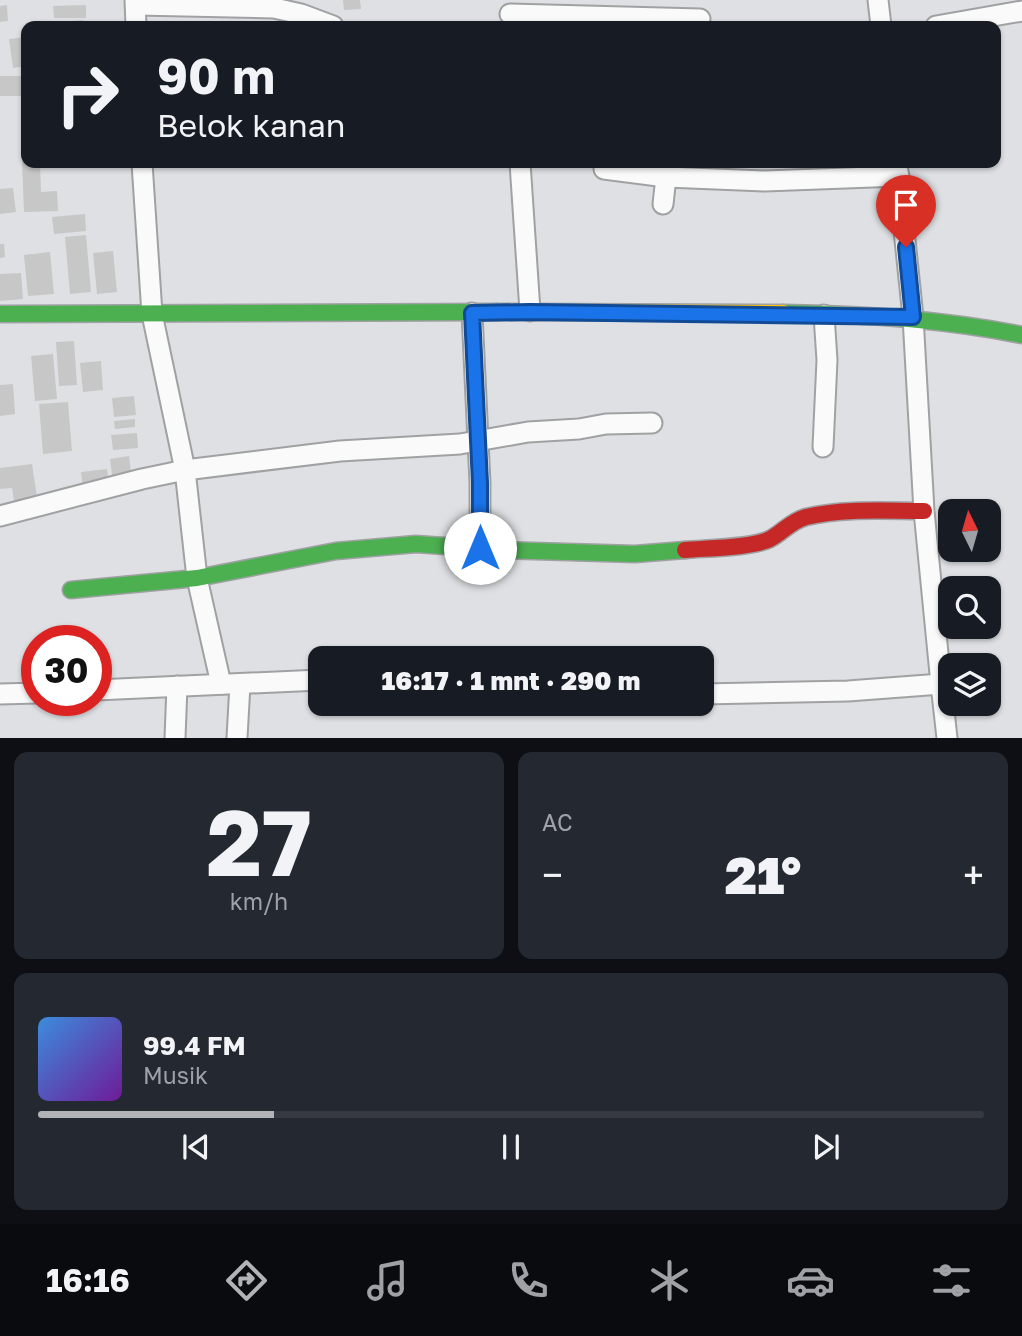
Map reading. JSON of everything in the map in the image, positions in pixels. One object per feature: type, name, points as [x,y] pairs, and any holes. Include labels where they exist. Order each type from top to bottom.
[{"type":"street","points":[[878,0],[880,21]]},
{"type":"street","points":[[136,21],[136,3],[274,8],[320,21]]},
{"type":"street","points":[[965,21],[1022,11]]},
{"type":"street","points":[[510,14],[700,19]]},
{"type":"street","points":[[142,168],[152,314],[185,470],[197,578],[231,684],[237,737]]},
{"type":"street","points":[[520,168],[530,312]]},
{"type":"street","points":[[604,169],[666,177],[765,181],[898,169],[913,317],[924,511],[938,653]]},
{"type":"street","points":[[663,204],[666,177]]},
{"type":"street","points":[[0,314],[530,312],[824,315],[913,317],[993,328],[1022,335]]},
{"type":"street","points":[[472,313],[480,483],[480,548]]},
{"type":"street","points":[[823,447],[827,360],[824,315]]},
{"type":"street","points":[[0,516],[185,470],[606,424],[652,423]]},
{"type":"street","points":[[71,590],[197,578],[336,551],[416,544],[635,554],[757,543],[770,539],[791,523],[806,517],[855,511],[924,511]]},
{"type":"street","points":[[112,689],[308,681]]},
{"type":"street","points":[[714,694],[848,691],[938,684]]},
{"type":"street","points":[[174,737],[177,686]]},
{"type":"street","points":[[0,694],[21,693]]},
{"type":"street","points":[[945,716],[947,737]]},
{"type":"building","points":[[343,0],[360,0],[361,9],[344,10]]},
{"type":"building","points":[[7,5],[8,21],[0,22],[0,6]]},
{"type":"building","points":[[86,5],[86,18],[54,18],[53,6]]},
{"type":"building","points":[[21,38],[21,67],[13,68],[9,39]]},
{"type":"building","points":[[0,76],[21,76],[21,96],[0,96]]},
{"type":"building","points":[[22,168],[40,168],[41,192],[57,191],[58,211],[24,212]]},
{"type":"building","points":[[13,188],[16,212],[0,214],[0,189]]},
{"type":"building","points":[[85,214],[86,231],[54,234],[52,217]]},
{"type":"building","points":[[86,235],[91,292],[70,294],[65,237]]},
{"type":"building","points":[[0,244],[4,244],[5,257],[0,258]]},
{"type":"building","points":[[113,251],[117,292],[97,294],[93,253]]},
{"type":"building","points":[[50,252],[54,294],[28,296],[24,255]]},
{"type":"building","points":[[21,273],[23,299],[0,301],[0,274]]},
{"type":"building","points":[[74,341],[77,385],[59,386],[56,342]]},
{"type":"building","points":[[53,354],[57,399],[35,401],[31,356]]},
{"type":"building","points":[[101,361],[103,390],[83,392],[80,363]]},
{"type":"building","points":[[13,384],[15,414],[0,416],[0,385]]},
{"type":"building","points":[[134,396],[136,415],[114,417],[112,398]]},
{"type":"building","points":[[68,402],[72,451],[43,454],[39,404]]},
{"type":"building","points":[[135,419],[135,427],[115,429],[114,421]]},
{"type":"building","points":[[137,433],[138,448],[113,450],[111,435]]},
{"type":"building","points":[[129,456],[132,481],[113,483],[110,459]]},
{"type":"building","points":[[32,464],[38,504],[15,507],[12,488],[0,489],[0,468]]},
{"type":"building","points":[[107,469],[109,485],[83,489],[81,472]]},
{"type":"traffic: fast","points":[[0,314],[497,312]]},
{"type":"traffic: fast","points":[[783,313],[903,318],[1022,335]]},
{"type":"traffic: fast","points":[[71,590],[197,578],[336,551],[416,544],[501,550],[635,554],[685,550]]},
{"type":"traffic: slow","points":[[497,312],[783,313]]},
{"type":"traffic: jam","points":[[685,550],[762,542],[801,519],[820,514],[924,511]]},
{"type":"route","points":[[480,548],[480,483],[472,313],[913,317],[906,247]]}]
